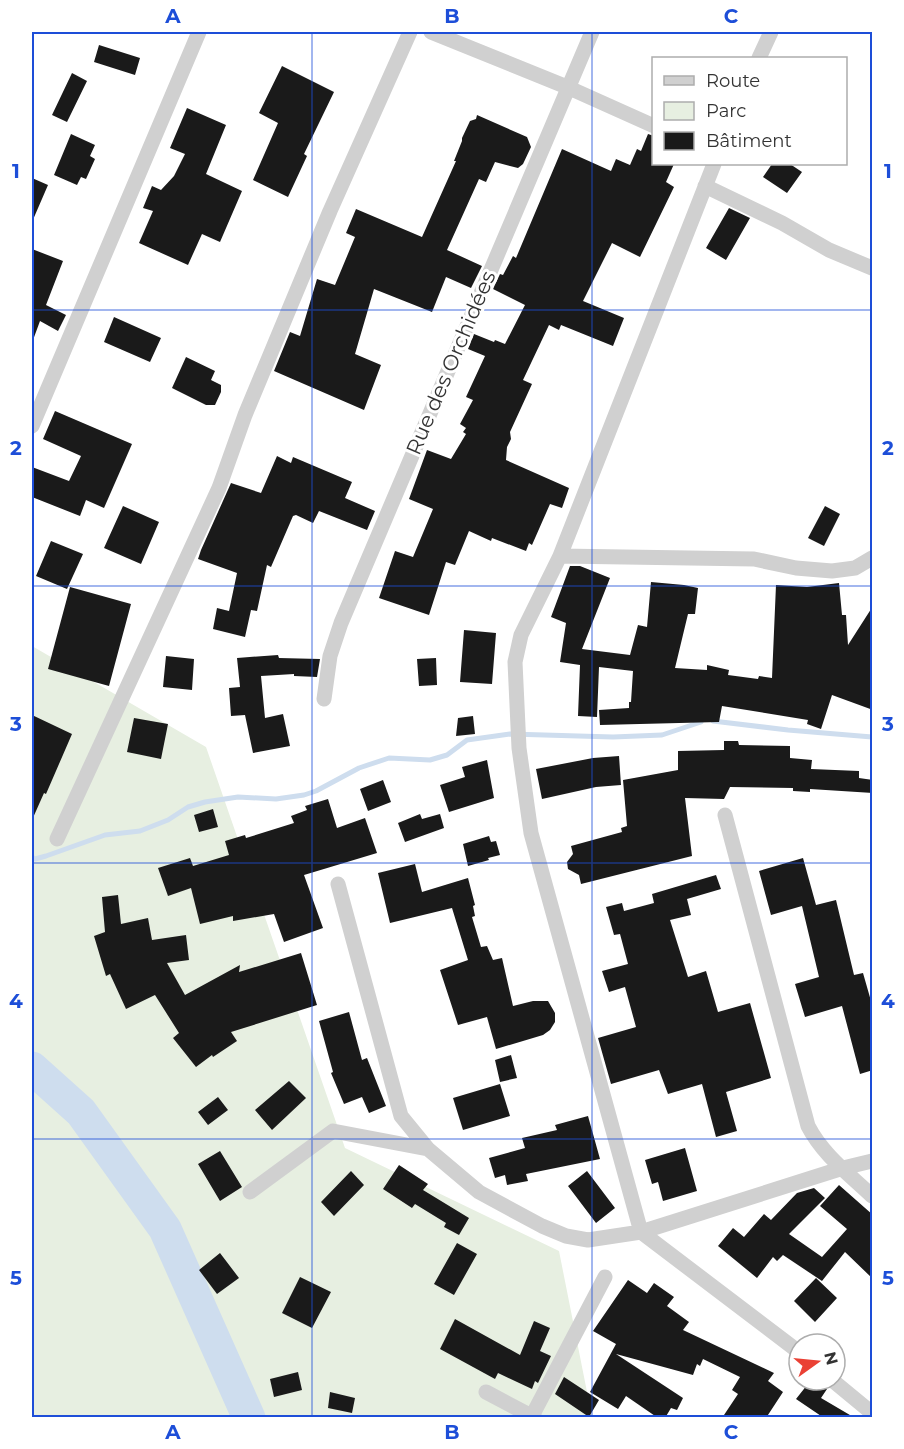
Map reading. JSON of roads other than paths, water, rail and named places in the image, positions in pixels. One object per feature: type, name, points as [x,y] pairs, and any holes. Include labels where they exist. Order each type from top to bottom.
[{"type":"street","points":[[32,426],[199,32]]},
{"type":"street","points":[[57,839],[219,488],[245,415],[325,221],[410,32]]},
{"type":"street","points":[[431,32],[567,87],[652,125]]},
{"type":"street","name":"Rue des Orchidées","points":[[324,699],[330,656],[341,623],[592,32]]},
{"type":"street","points":[[759,57],[771,32]]},
{"type":"street","points":[[714,165],[560,556],[521,634],[515,662],[519,748],[531,833],[641,1232],[787,1343]]},
{"type":"street","points":[[705,186],[782,223],[829,250],[873,268]]},
{"type":"street","points":[[560,556],[754,559],[796,568],[832,571],[855,568],[873,558]]},
{"type":"street","points":[[725,815],[808,1126],[827,1155],[873,1196]]},
{"type":"street","points":[[338,884],[401,1116],[428,1149],[479,1191],[542,1226],[558,1233],[588,1240],[641,1232],[843,1168],[873,1161]]},
{"type":"street","points":[[250,1192],[333,1131],[428,1149]]},
{"type":"street","points":[[486,1392],[533,1417],[605,1277]]},
{"type":"street","points":[[847,1392],[873,1413]]},
{"type":"waterway","points":[[713,721],[872,737]]},
{"type":"waterway","points":[[32,857],[35,859],[46,856],[105,835],[140,831],[168,820],[188,807],[205,802],[238,797],[276,799],[304,795],[359,768],[389,758],[430,760],[447,755],[467,740],[510,734],[613,737],[662,735],[701,722]]},
{"type":"waterway","points":[[32,1068],[81,1112],[165,1229],[249,1418]]}]
